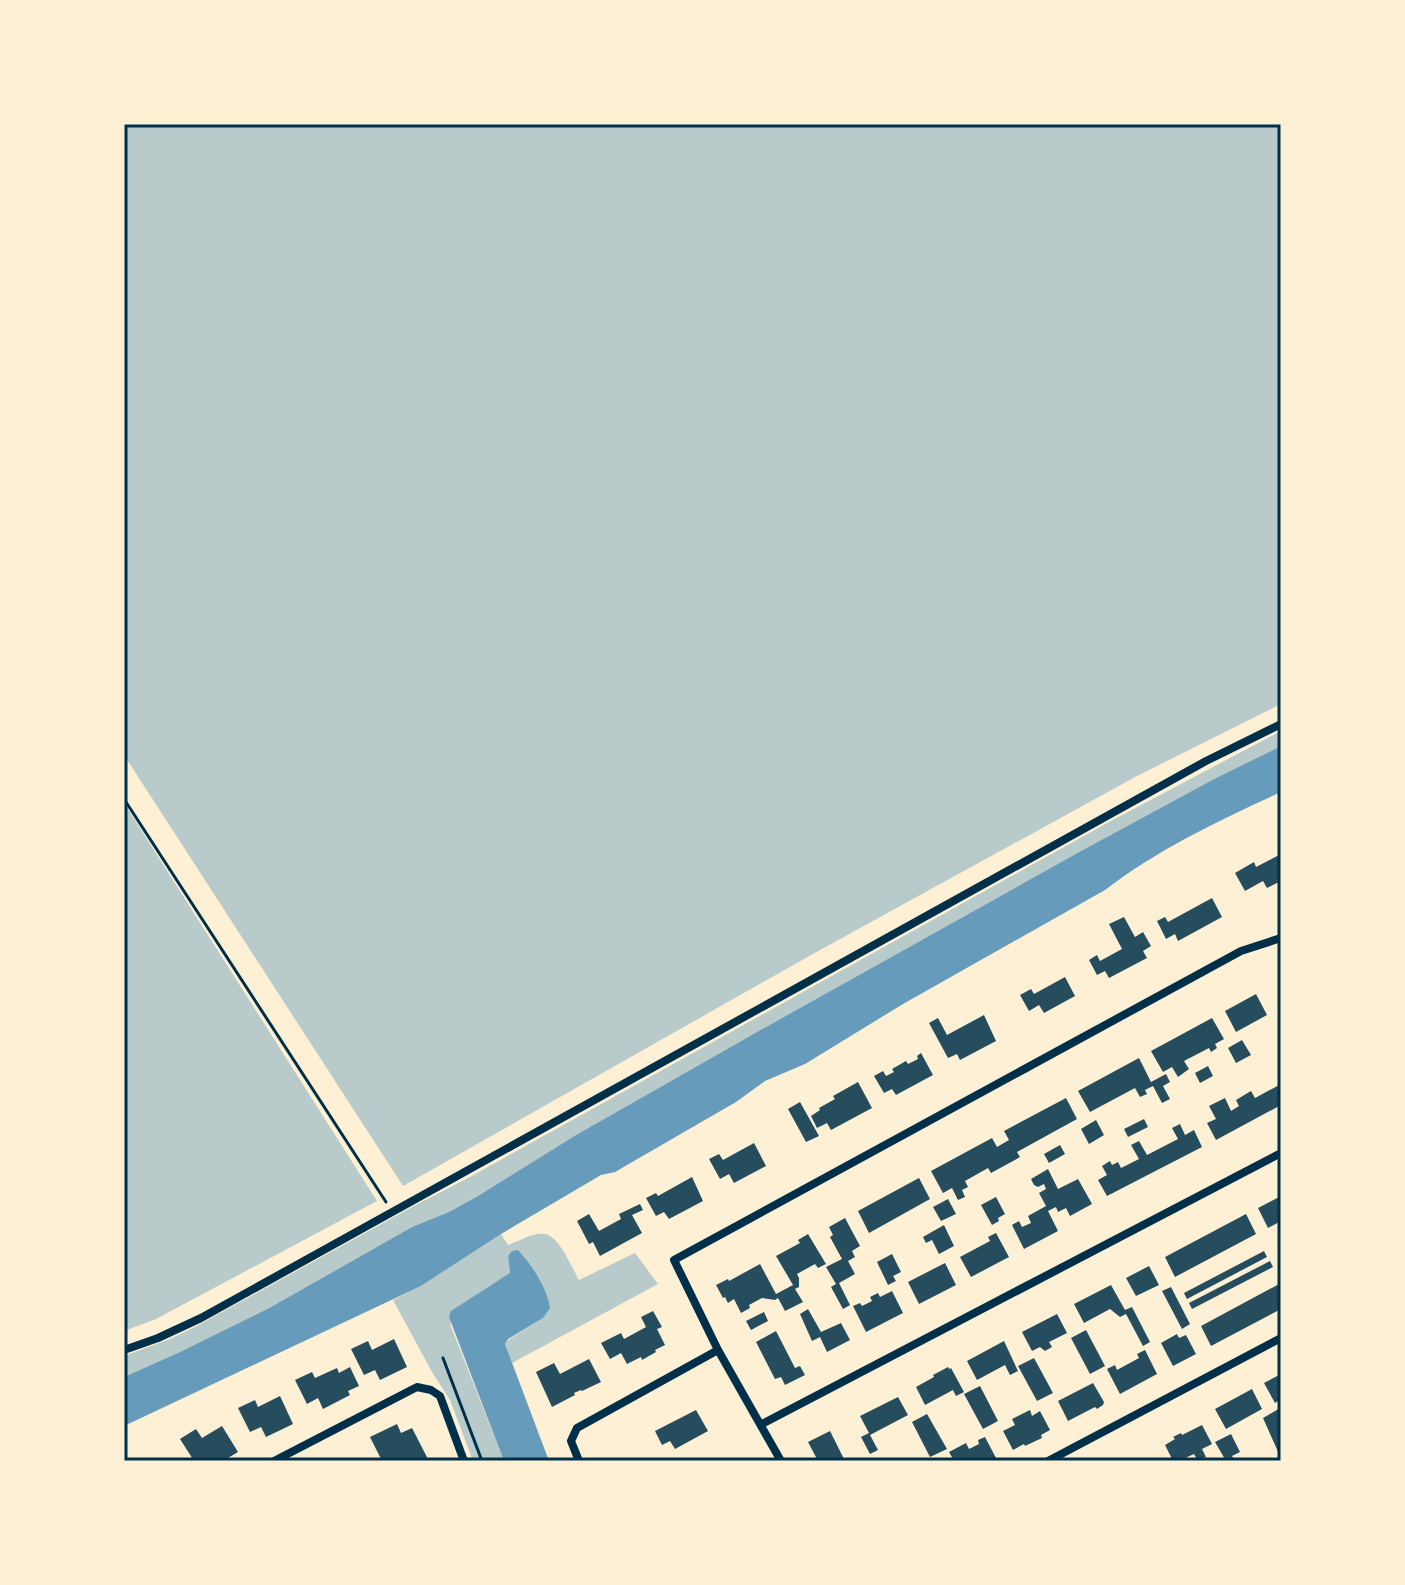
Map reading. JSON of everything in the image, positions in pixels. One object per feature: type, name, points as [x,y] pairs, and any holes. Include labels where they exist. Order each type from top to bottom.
[{"type":"street","points":[[124,1350],[201,1318],[1206,761],[1281,724]]},
{"type":"street","points":[[781,1461],[718,1350],[674,1260],[1241,951],[1281,938]]},
{"type":"street","points":[[762,1424],[1281,1153]]},
{"type":"street","points":[[1048,1461],[1281,1338]]},
{"type":"street","points":[[579,1461],[571,1441],[577,1428],[718,1350]]},
{"type":"street","points":[[274,1461],[417,1387],[440,1396],[464,1461]]},
{"type":"path","points":[[124,799],[392,1212]]},
{"type":"path","points":[[443,1358],[482,1461]]},
{"type":"shaded area","points":[[124,124],[1281,124],[1281,704],[1137,776],[811,955],[403,1186],[124,755]]},
{"type":"shaded area","points":[[1281,731],[1281,746],[1081,851],[757,1032],[576,1135],[478,1196],[412,1227],[271,1307],[124,1377],[124,1356],[195,1327],[1109,822]]},
{"type":"shaded area","points":[[124,803],[377,1201],[156,1319],[124,1331]]},
{"type":"shaded area","points":[[501,1234],[508,1245],[536,1234],[550,1236],[561,1247],[579,1280],[635,1253],[658,1284],[512,1363],[505,1344],[543,1318],[537,1277],[518,1250],[508,1256],[510,1273],[450,1324],[504,1461],[473,1461],[450,1400],[393,1300],[421,1286]]},
{"type":"water","points":[[1281,746],[1281,792],[1168,848],[1105,890],[903,1004],[805,1064],[765,1081],[736,1102],[615,1172],[601,1175],[421,1286],[124,1426],[124,1377],[271,1307],[412,1227],[449,1212],[757,1032],[1081,851]]},
{"type":"water","points":[[518,1250],[538,1277],[550,1308],[543,1318],[508,1339],[505,1344],[549,1461],[504,1461],[449,1317],[451,1311],[510,1273],[508,1256]]},
{"type":"building","points":[[1281,854],[1281,881],[1267,888],[1263,881],[1245,891],[1235,873],[1254,862],[1256,867]]},
{"type":"building","points":[[1212,898],[1222,917],[1178,941],[1175,934],[1166,939],[1157,921],[1165,917],[1168,922]]},
{"type":"building","points":[[1124,917],[1135,937],[1143,932],[1151,946],[1143,951],[1147,958],[1109,978],[1105,971],[1097,975],[1089,960],[1097,955],[1100,961],[1122,949],[1109,924]]},
{"type":"building","points":[[1065,977],[1075,996],[1044,1013],[1039,1005],[1029,1011],[1020,995],[1031,989],[1034,994]]},
{"type":"building","points":[[1256,994],[1267,1015],[1236,1032],[1225,1011]]},
{"type":"building","points":[[984,1015],[996,1041],[960,1060],[957,1054],[948,1058],[929,1023],[938,1018],[947,1035]]},
{"type":"building","points":[[1212,1018],[1224,1039],[1215,1044],[1217,1048],[1211,1052],[1209,1048],[1184,1061],[1189,1069],[1178,1077],[1172,1067],[1163,1072],[1151,1051]]},
{"type":"building","points":[[1242,1040],[1251,1055],[1236,1063],[1228,1048]]},
{"type":"building","points":[[921,1053],[933,1075],[896,1095],[892,1089],[884,1093],[874,1076],[883,1071],[886,1076],[906,1061],[908,1064],[918,1059]]},
{"type":"building","points":[[1139,1058],[1151,1082],[1166,1074],[1170,1082],[1163,1086],[1170,1099],[1162,1103],[1153,1086],[1140,1097],[1135,1088],[1090,1112],[1078,1091]]},
{"type":"building","points":[[1208,1066],[1213,1076],[1200,1083],[1195,1073]]},
{"type":"building","points":[[858,1082],[872,1108],[831,1130],[827,1123],[817,1128],[811,1116],[835,1099],[833,1096]]},
{"type":"building","points":[[1281,1084],[1281,1105],[1216,1140],[1207,1123],[1216,1119],[1209,1106],[1225,1098],[1231,1111],[1239,1106],[1236,1100],[1251,1091],[1255,1098]]},
{"type":"building","points":[[1066,1098],[1077,1119],[1017,1152],[1020,1157],[1013,1161],[991,1173],[988,1168],[965,1181],[968,1187],[962,1190],[965,1197],[958,1200],[952,1188],[943,1193],[931,1171],[992,1138],[997,1147],[1009,1140],[1004,1131]]},
{"type":"building","points":[[800,1102],[819,1136],[806,1142],[788,1109]]},
{"type":"building","points":[[1144,1119],[1148,1127],[1128,1137],[1124,1129]]},
{"type":"building","points":[[1096,1120],[1104,1135],[1089,1144],[1081,1129]]},
{"type":"building","points":[[1180,1124],[1185,1135],[1194,1130],[1202,1147],[1107,1196],[1098,1180],[1107,1175],[1102,1166],[1110,1161],[1112,1165],[1118,1162],[1121,1168],[1139,1159],[1131,1145],[1139,1141],[1147,1155],[1178,1139],[1172,1128]]},
{"type":"building","points":[[754,1143],[766,1166],[734,1183],[729,1174],[720,1179],[709,1159],[719,1154],[723,1160]]},
{"type":"building","points":[[1060,1145],[1065,1154],[1049,1163],[1044,1154]]},
{"type":"building","points":[[1048,1169],[1058,1189],[1078,1179],[1092,1204],[1070,1216],[1066,1208],[1058,1212],[1056,1207],[1048,1211],[1058,1231],[1024,1249],[1012,1225],[1019,1221],[1022,1227],[1031,1223],[1028,1216],[1046,1206],[1039,1193],[1046,1189],[1044,1184],[1038,1187],[1031,1179]]},
{"type":"building","points":[[692,1177],[703,1201],[669,1219],[664,1212],[656,1216],[646,1198],[656,1193],[658,1196]]},
{"type":"building","points":[[919,1178],[930,1199],[869,1233],[858,1211]]},
{"type":"building","points":[[1281,1196],[1281,1221],[1268,1228],[1258,1208]]},
{"type":"building","points":[[996,1197],[1005,1214],[992,1225],[981,1205]]},
{"type":"building","points":[[948,1199],[956,1214],[941,1221],[933,1207]]},
{"type":"building","points":[[640,1204],[643,1210],[632,1215],[642,1233],[600,1256],[593,1242],[589,1244],[577,1221],[589,1214],[599,1231],[621,1219],[619,1214]]},
{"type":"building","points":[[1246,1214],[1256,1234],[1175,1277],[1165,1257]]},
{"type":"building","points":[[845,1218],[860,1246],[852,1251],[855,1257],[848,1261],[855,1274],[839,1283],[850,1305],[843,1309],[831,1287],[836,1284],[826,1267],[842,1259],[830,1237],[833,1235],[829,1227]]},
{"type":"building","points":[[944,1225],[954,1246],[939,1254],[932,1240],[926,1243],[923,1237]]},
{"type":"building","points":[[996,1233],[1009,1257],[971,1277],[960,1257],[990,1241],[988,1237]]},
{"type":"building","points":[[808,1234],[826,1264],[818,1268],[815,1264],[797,1274],[799,1287],[795,1289],[803,1302],[785,1311],[778,1298],[762,1298],[741,1313],[734,1299],[728,1303],[723,1298],[716,1285],[760,1264],[776,1294],[793,1285],[776,1256],[800,1243],[798,1240]]},
{"type":"building","points":[[1264,1251],[1267,1257],[1187,1299],[1184,1293]]},
{"type":"building","points":[[892,1254],[901,1272],[893,1276],[896,1281],[888,1285],[877,1262]]},
{"type":"building","points":[[1270,1261],[1273,1267],[1192,1309],[1189,1303]]},
{"type":"building","points":[[945,1263],[956,1285],[919,1304],[908,1282]]},
{"type":"building","points":[[1149,1266],[1159,1285],[1136,1296],[1126,1278]]},
{"type":"building","points":[[1281,1283],[1281,1309],[1211,1346],[1201,1326]]},
{"type":"building","points":[[1111,1285],[1125,1310],[1132,1307],[1150,1342],[1143,1346],[1126,1314],[1120,1317],[1110,1309],[1084,1323],[1074,1304]]},
{"type":"building","points":[[1171,1287],[1190,1324],[1182,1329],[1162,1291]]},
{"type":"building","points":[[892,1291],[903,1313],[866,1332],[853,1306],[860,1303],[862,1306],[872,1301],[870,1297],[878,1293],[880,1297]]},
{"type":"building","points":[[808,1309],[821,1332],[841,1323],[850,1340],[827,1352],[820,1337],[812,1341],[800,1314]]},
{"type":"building","points":[[653,1311],[662,1327],[657,1329],[665,1345],[642,1360],[641,1357],[627,1364],[621,1353],[610,1359],[601,1343],[621,1333],[624,1339],[646,1327],[641,1317]]},
{"type":"building","points":[[764,1312],[768,1321],[751,1330],[746,1321]]},
{"type":"building","points":[[1057,1314],[1067,1333],[1049,1342],[1052,1347],[1045,1351],[1040,1347],[1032,1351],[1022,1332]]},
{"type":"building","points":[[1086,1330],[1105,1366],[1090,1374],[1071,1338]]},
{"type":"building","points":[[776,1331],[795,1368],[800,1366],[805,1375],[785,1385],[781,1377],[775,1379],[756,1342]]},
{"type":"building","points":[[1177,1334],[1179,1338],[1186,1335],[1196,1354],[1173,1366],[1161,1343]]},
{"type":"building","points":[[394,1339],[407,1367],[380,1380],[375,1370],[364,1375],[351,1349],[368,1341],[372,1350]]},
{"type":"building","points":[[1004,1341],[1018,1371],[1010,1375],[1005,1365],[977,1380],[967,1361]]},
{"type":"building","points":[[1145,1350],[1157,1374],[1120,1394],[1107,1369],[1115,1365],[1117,1370],[1139,1358],[1137,1354]]},
{"type":"building","points":[[1034,1358],[1053,1393],[1037,1401],[1018,1366]]},
{"type":"building","points":[[589,1359],[601,1382],[574,1393],[552,1407],[536,1372],[554,1363],[560,1374]]},
{"type":"building","points":[[350,1367],[359,1386],[348,1391],[350,1395],[323,1409],[318,1398],[307,1404],[295,1380],[312,1372],[315,1378],[337,1368],[339,1373]]},
{"type":"building","points":[[948,1367],[964,1392],[956,1396],[953,1390],[925,1405],[916,1387]]},
{"type":"building","points":[[1281,1374],[1281,1399],[1275,1403],[1264,1383]]},
{"type":"building","points":[[1093,1383],[1103,1405],[1068,1421],[1058,1401]]},
{"type":"building","points":[[980,1386],[998,1421],[983,1429],[964,1394]]},
{"type":"building","points":[[1252,1389],[1262,1409],[1226,1429],[1215,1409]]},
{"type":"building","points":[[280,1396],[293,1424],[266,1437],[261,1427],[250,1432],[238,1408],[255,1400],[258,1407]]},
{"type":"building","points":[[898,1397],[908,1415],[870,1435],[878,1450],[870,1454],[861,1437],[869,1433],[860,1416]]},
{"type":"building","points":[[1280,1408],[1281,1453],[1279,1454],[1263,1418]]},
{"type":"building","points":[[696,1410],[708,1431],[675,1449],[670,1441],[662,1445],[655,1431]]},
{"type":"building","points":[[1030,1410],[1032,1416],[1040,1411],[1050,1430],[1041,1435],[1042,1438],[1013,1450],[1003,1431],[1015,1425],[1012,1419]]},
{"type":"building","points":[[927,1414],[947,1449],[930,1457],[912,1422]]},
{"type":"building","points":[[397,1424],[401,1433],[412,1428],[429,1461],[382,1461],[370,1437]]},
{"type":"building","points":[[1202,1425],[1212,1444],[1202,1449],[1206,1457],[1198,1461],[1194,1454],[1184,1461],[1173,1461],[1165,1445],[1175,1439],[1173,1437]]},
{"type":"building","points":[[222,1426],[238,1452],[223,1461],[208,1461],[206,1458],[194,1461],[180,1439],[196,1429],[202,1438]]},
{"type":"building","points":[[830,1431],[845,1461],[818,1461],[808,1442]]},
{"type":"building","points":[[1231,1434],[1240,1452],[1232,1456],[1235,1461],[1226,1461],[1215,1442]]},
{"type":"building","points":[[985,1437],[996,1458],[992,1461],[954,1461],[949,1452],[966,1443],[969,1449]]}]
